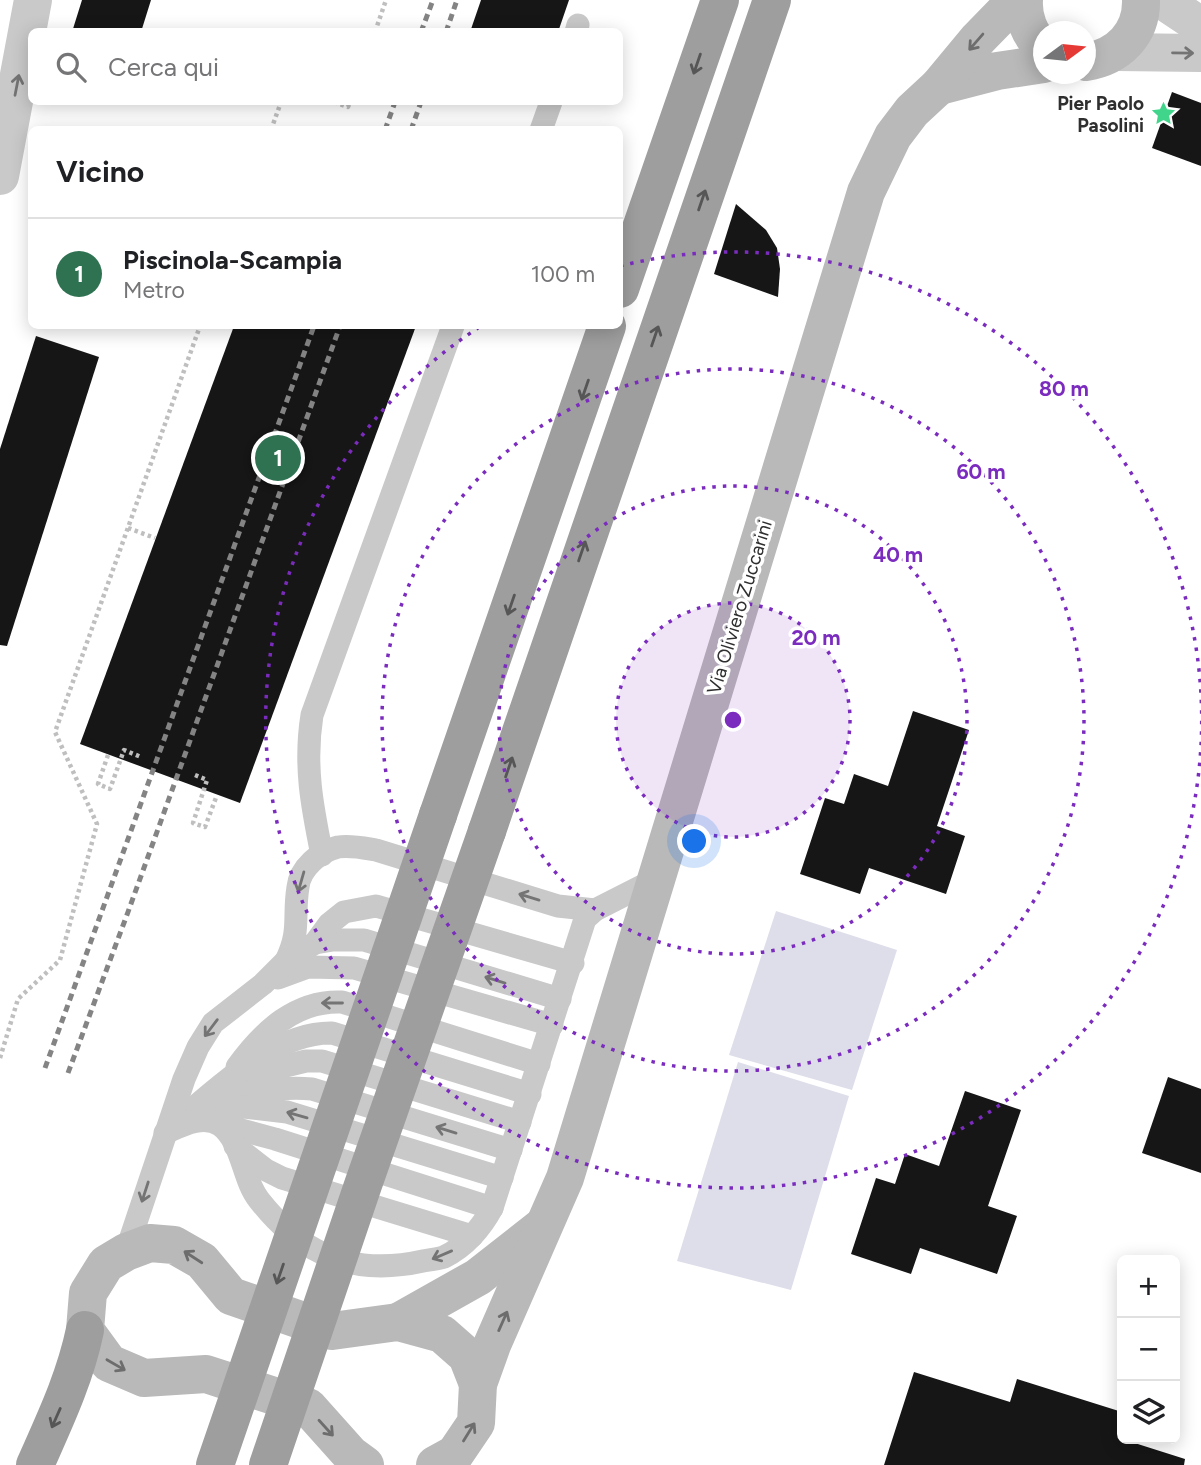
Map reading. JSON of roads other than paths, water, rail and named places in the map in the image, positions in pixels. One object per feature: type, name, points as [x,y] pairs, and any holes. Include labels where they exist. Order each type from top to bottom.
[{"type":"highway","points":[[623,280],[720,0]]},
{"type":"highway","points":[[268,1465],[772,0]]},
{"type":"highway","points":[[215,1465],[606,329]]},
{"type":"highway","points":[[35,1465],[74,1375],[86,1330]]},
{"type":"main road","name":"Via Oliviero Zuccarini","points":[[435,1465],[455,1454],[476,1423],[478,1384],[492,1345],[565,1178],[866,192],[893,136],[912,111],[939,86],[978,39],[1016,0]]},
{"type":"main road","points":[[1024,0],[1028,27],[1033,33]]},
{"type":"main road","points":[[1101,57],[1130,39],[1139,22],[1141,0]]},
{"type":"main road","name":"Via Oliviero Zuccarini","points":[[939,86],[996,71],[1033,66]]},
{"type":"main road","name":"Via Oliviero Zuccarini","points":[[86,1330],[88,1293],[106,1265],[126,1252],[150,1243],[174,1245],[202,1261],[231,1296],[332,1331],[398,1322],[478,1277],[545,1225]]},
{"type":"main road","name":"Via Oliviero Zuccarini","points":[[398,1322],[442,1334],[467,1356],[478,1384]]},
{"type":"main road","points":[[86,1330],[109,1363],[144,1378],[206,1374],[308,1407],[350,1454],[365,1465]]},
{"type":"street","points":[[0,176],[33,0]]},
{"type":"street","points":[[1162,0],[1201,26]]},
{"type":"street","points":[[1101,57],[1201,53]]},
{"type":"lane","points":[[542,126],[550,105]]},
{"type":"lane","points":[[321,855],[308,777],[307,746],[312,715],[452,329]]},
{"type":"lane","points":[[286,961],[294,944],[298,921],[298,884],[305,867],[338,847],[376,850],[558,906],[595,910]]},
{"type":"lane","points":[[219,1124],[229,1134],[256,1197],[291,1234],[307,1244],[344,1261],[372,1266],[401,1266],[444,1256],[483,1225],[492,1208],[585,919],[595,910],[656,879]]},
{"type":"lane","points":[[126,1252],[164,1133],[198,1047],[213,1023],[263,984],[286,961],[315,943],[329,924],[344,912],[376,906],[572,963]]},
{"type":"lane","points":[[315,943],[364,940],[560,999]]},
{"type":"lane","points":[[263,984],[308,967],[354,968],[552,1025]]},
{"type":"lane","points":[[194,1114],[227,1080],[253,1045],[272,1026],[310,1005],[326,1002],[342,1002],[539,1064]]},
{"type":"lane","points":[[227,1080],[297,1038],[316,1033],[332,1033],[530,1094]]},
{"type":"lane","points":[[227,1080],[306,1061],[322,1061],[520,1122]]},
{"type":"lane","points":[[164,1133],[194,1114],[251,1092],[293,1087],[312,1089],[511,1150]]},
{"type":"lane","points":[[194,1114],[244,1107],[287,1112],[502,1178]]},
{"type":"lane","points":[[194,1114],[208,1121],[275,1139],[492,1208]]},
{"type":"lane","points":[[235,1146],[266,1170],[282,1178],[472,1236]]},
{"type":"railway","points":[[422,28],[433,0]]},
{"type":"railway","points":[[447,28],[457,0]]},
{"type":"railway","points":[[386,126],[394,105]]},
{"type":"railway","points":[[412,126],[420,105]]},
{"type":"railway","points":[[45,1068],[313,329]]},
{"type":"railway","points":[[68,1073],[339,329]]},
{"type":"place","name":"Pier Paolo Pasolini","points":[[1164,114]]},
{"type":"place","name":"Piscinola-Scampia","points":[[278,458]]}]
